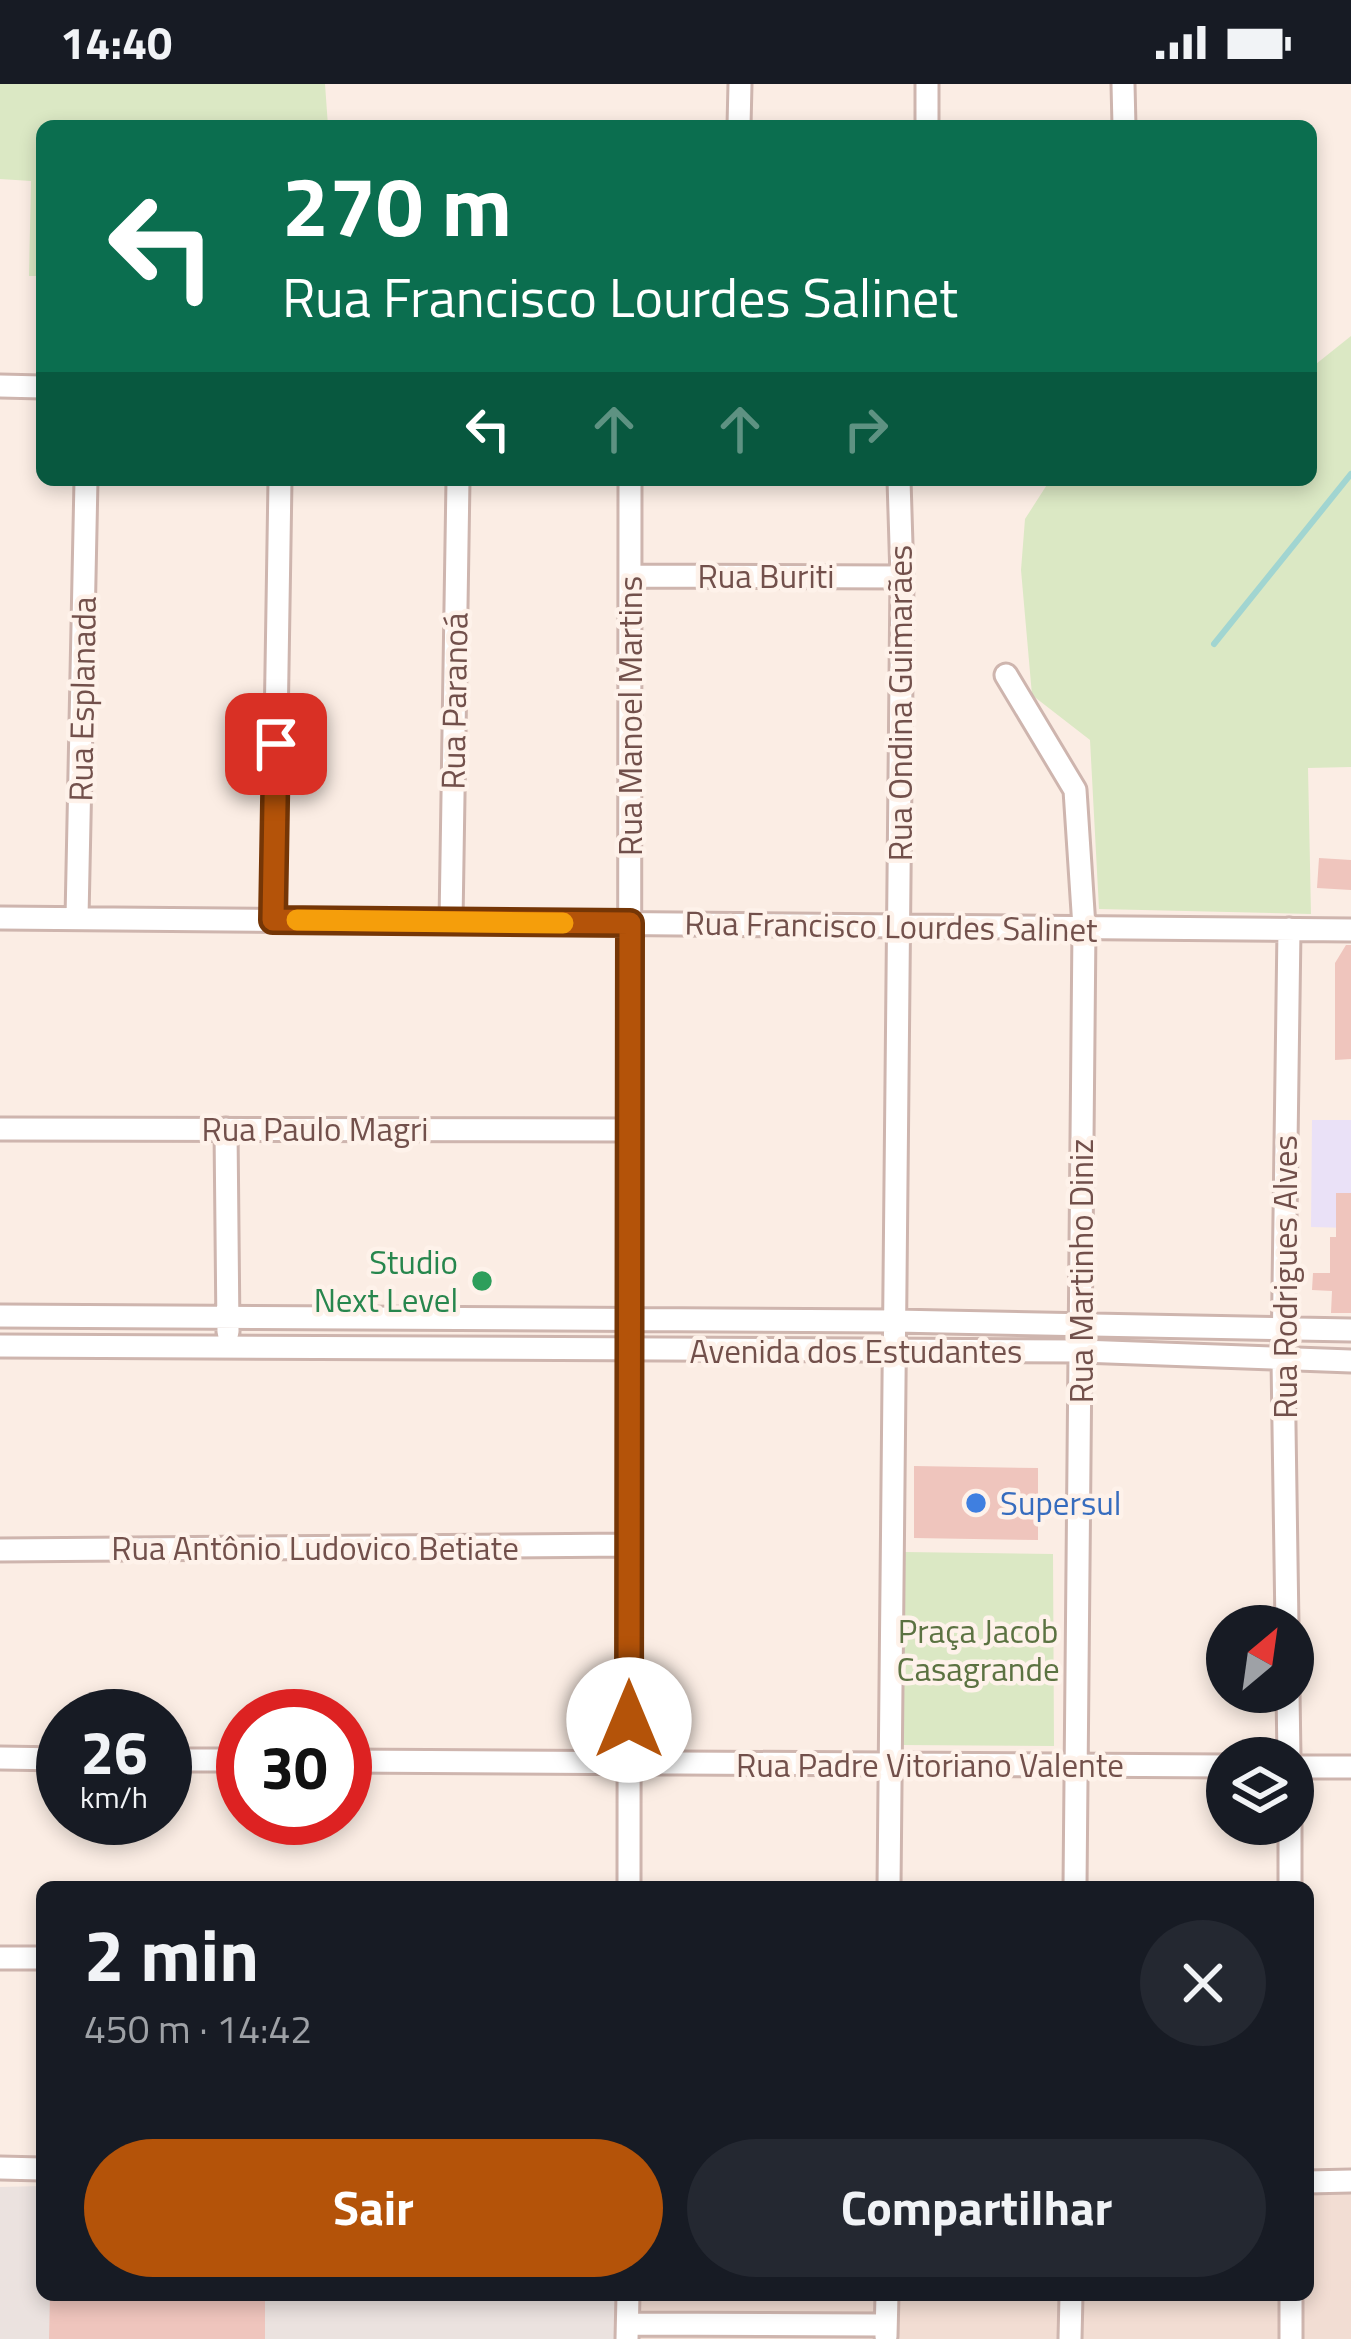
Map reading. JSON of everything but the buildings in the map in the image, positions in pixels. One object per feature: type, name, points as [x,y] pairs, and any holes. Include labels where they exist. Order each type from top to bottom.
[{"type":"street","points":[[740,84],[740,120]]},
{"type":"street","points":[[927,84],[927,120]]},
{"type":"street","points":[[1123,84],[1124,120]]},
{"type":"street","points":[[0,386],[36,387]]},
{"type":"street","name":"Rua Esplanada","points":[[77,918],[86,486]]},
{"type":"street","points":[[273,920],[280,486]]},
{"type":"street","name":"Rua Paranoá","points":[[451,922],[458,486]]},
{"type":"street","name":"Rua Manoel Martins","points":[[629,1881],[630,486]]},
{"type":"street","name":"Rua Ondina Guimarães","points":[[889,1881],[899,486]]},
{"type":"street","name":"Rua Buriti","points":[[630,576],[902,577]]},
{"type":"street","name":"Rua Martinho Diniz","points":[[1006,675],[1075,790],[1084,927],[1075,1881]]},
{"type":"street","name":"Rua Francisco Lourdes Salinet","points":[[0,918],[1351,930]]},
{"type":"street","name":"Rua Rodrigues Alves","points":[[1287,1605],[1283,1360],[1288,929]]},
{"type":"street","name":"Rua Paulo Magri","points":[[0,1129],[629,1130]]},
{"type":"street","points":[[226,1129],[228,1348]]},
{"type":"street","name":"Avenida dos Estudantes","points":[[0,1316],[228,1321],[895,1321],[1351,1330]]},
{"type":"street","points":[[434,1321],[434,1349]]},
{"type":"street","name":"Avenida dos Estudantes","points":[[0,1346],[1081,1352],[1351,1361]]},
{"type":"street","name":"Rua Antônio Ludovico Betiate","points":[[0,1550],[629,1545]]},
{"type":"street","points":[[0,1758],[36,1759]]},
{"type":"street","name":"Rua Padre Vitoriano Valente","points":[[372,1761],[1206,1766]]},
{"type":"street","points":[[1314,1767],[1351,1767]]},
{"type":"street","points":[[1290,1845],[1290,1881]]},
{"type":"street","points":[[0,1958],[36,1958]]},
{"type":"street","points":[[0,2168],[36,2169]]},
{"type":"street","points":[[1314,2182],[1351,2181]]},
{"type":"street","points":[[628,2331],[886,2332],[886,2301]]},
{"type":"street","points":[[1070,2339],[1071,2301]]},
{"type":"street","points":[[1291,2301],[1291,2339]]},
{"type":"shaded area","points":[[1312,1120],[1351,1120],[1351,1228],[1311,1227]]},
{"type":"shaded area","points":[[36,2186],[36,2301],[617,2301],[618,2339],[0,2339],[0,2187]]},
{"type":"shaded area","points":[[1314,2186],[1351,2187],[1351,2339],[639,2339],[639,2301],[1314,2301]]},
{"type":"green space","points":[[0,84],[325,84],[328,120],[36,120],[36,276],[29,276],[31,181],[0,179]]},
{"type":"green space","points":[[1351,336],[1351,767],[1308,768],[1311,914],[1099,909],[1090,740],[1032,695],[1021,570],[1025,519],[1046,486],[1317,486],[1317,363]]},
{"type":"green space","name":"Praça Jacob Casagrande","points":[[904,1552],[1053,1554],[1054,1746],[902,1745]]},
{"type":"waterway","points":[[1214,644],[1351,474]]},
{"type":"slow traffic","points":[[297,920],[563,923]]},
{"type":"place","name":"Studio Next Level","points":[[482,1281]]},
{"type":"place","name":"Supersul","points":[[976,1503]]},
{"type":"route","points":[[276,744],[273,920],[630,923],[629,1720]]}]
